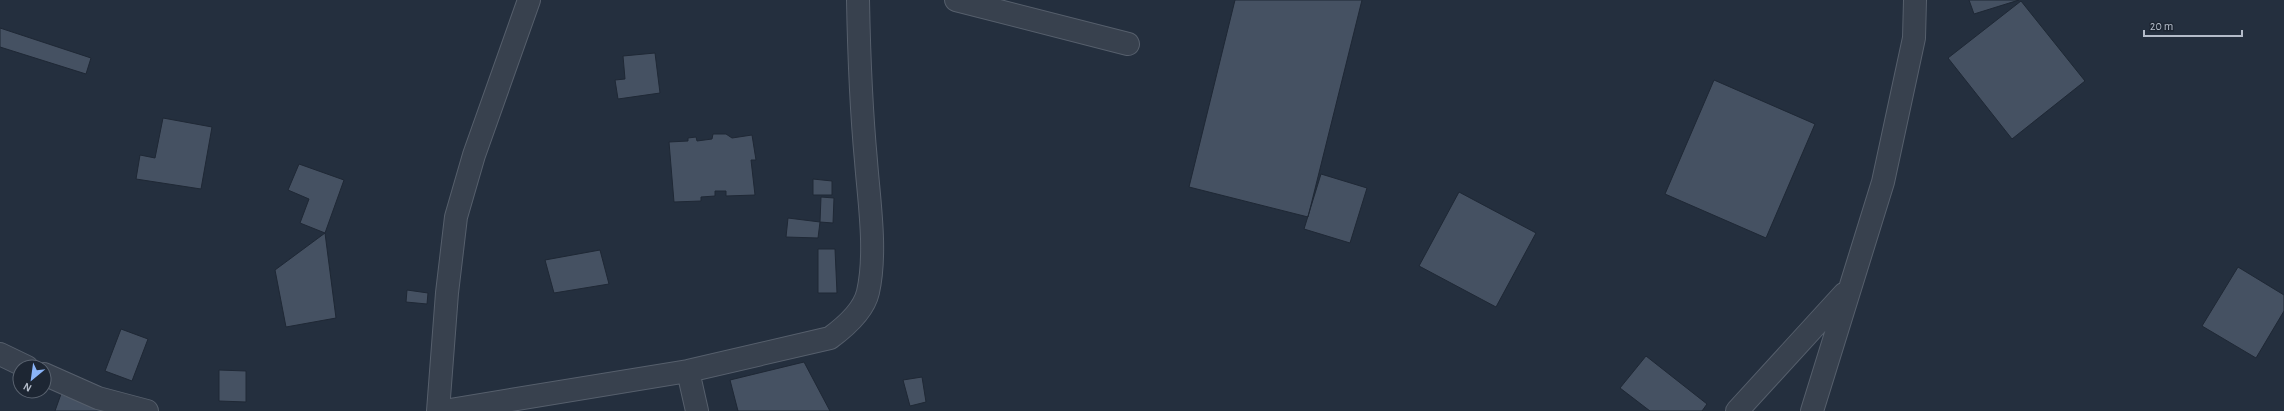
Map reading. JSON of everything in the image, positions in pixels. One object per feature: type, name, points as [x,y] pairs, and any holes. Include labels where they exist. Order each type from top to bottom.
[{"type":"street","points":[[438,411],[447,293],[456,216],[474,155],[529,0]]},
{"type":"street","points":[[444,411],[688,370],[830,338],[845,327],[861,306],[868,292],[872,242],[860,82],[858,0]]},
{"type":"street","points":[[956,0],[1128,44]]},
{"type":"street","points":[[1812,411],[1848,290],[1883,182],[1914,38],[1915,0]]},
{"type":"street","points":[[1737,411],[1848,290]]},
{"type":"street","points":[[0,354],[12,360]]},
{"type":"street","points":[[688,370],[697,411]]},
{"type":"street","points":[[52,378],[98,398],[147,411]]},
{"type":"building","points":[[1235,0],[1362,0],[1308,217],[1189,187]]},
{"type":"building","points":[[1969,0],[2019,0],[1974,14]]},
{"type":"building","points":[[2021,1],[2085,81],[2012,139],[1948,58]]},
{"type":"building","points":[[0,28],[91,58],[86,74],[0,47]]},
{"type":"building","points":[[655,53],[660,93],[618,99],[615,80],[625,79],[623,56]]},
{"type":"building","points":[[1714,80],[1815,124],[1766,238],[1665,194]]},
{"type":"building","points":[[163,118],[212,127],[201,189],[136,179],[140,155],[155,158]]},
{"type":"building","points":[[713,134],[726,134],[732,138],[752,135],[756,160],[751,160],[755,195],[726,196],[726,191],[715,191],[715,196],[701,197],[701,201],[674,202],[669,142],[688,141],[688,138],[696,137],[697,141],[712,139]]},
{"type":"building","points":[[299,164],[344,180],[325,233],[300,223],[309,199],[288,190]]},
{"type":"building","points":[[1321,174],[1367,188],[1350,243],[1304,229]]},
{"type":"building","points":[[813,179],[832,181],[832,195],[813,195]]},
{"type":"building","points":[[1459,192],[1536,233],[1496,307],[1419,266]]},
{"type":"building","points":[[821,197],[834,198],[833,223],[820,222]]},
{"type":"building","points":[[788,218],[820,222],[818,238],[786,237]]},
{"type":"building","points":[[325,233],[336,318],[286,327],[275,270]]},
{"type":"building","points":[[818,249],[835,249],[837,293],[818,293]]},
{"type":"building","points":[[600,250],[609,284],[554,293],[545,260]]},
{"type":"building","points":[[2238,267],[2284,295],[2284,311],[2256,358],[2202,326]]},
{"type":"building","points":[[407,290],[428,293],[427,304],[406,302]]},
{"type":"building","points":[[121,329],[148,339],[132,381],[105,371]]},
{"type":"building","points":[[1646,356],[1707,404],[1702,411],[1650,411],[1620,388]]},
{"type":"building","points":[[804,362],[830,411],[738,411],[730,380]]},
{"type":"building","points":[[219,370],[246,371],[246,402],[219,401]]},
{"type":"building","points":[[922,377],[926,402],[910,406],[903,380]]},
{"type":"building","points":[[61,394],[105,411],[55,411]]}]
